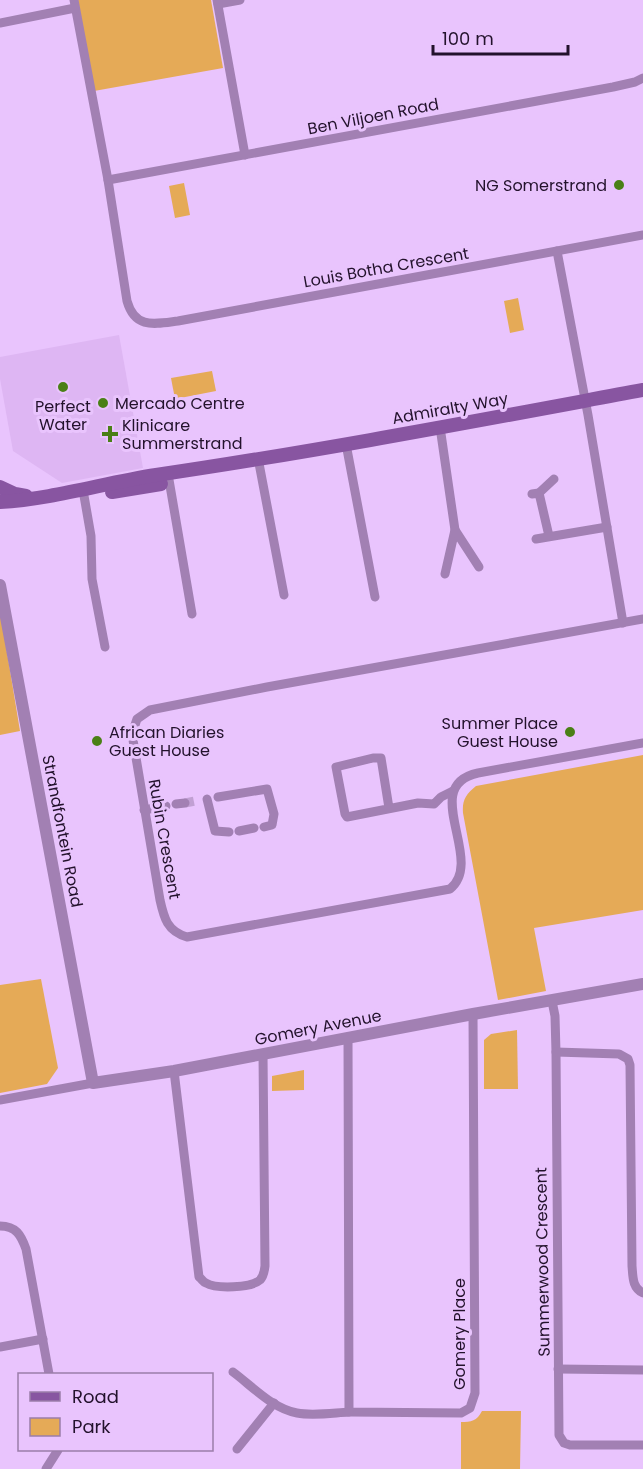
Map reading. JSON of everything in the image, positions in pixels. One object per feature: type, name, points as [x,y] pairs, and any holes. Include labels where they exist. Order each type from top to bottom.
[{"type":"main road","name":"Admiralty Way","points":[[0,507],[643,390]]},
{"type":"main road","points":[[0,487],[15,494],[44,498]]},
{"type":"main road","name":"Admiralty Way","points":[[0,507],[83,493]]},
{"type":"street","points":[[240,0],[218,2],[245,155]]},
{"type":"street","points":[[0,23],[74,4],[108,180]]},
{"type":"street","name":"Ben Viljoen Road","points":[[108,180],[613,87],[643,78]]},
{"type":"street","name":"Louis Botha Crescent","points":[[108,180],[127,301],[135,317],[150,324],[178,321],[643,235]]},
{"type":"street","points":[[556,251],[585,401],[623,622]]},
{"type":"street","points":[[440,427],[455,530],[445,574]]},
{"type":"street","points":[[346,444],[375,597]]},
{"type":"street","points":[[259,460],[284,595]]},
{"type":"street","points":[[169,478],[192,614]]},
{"type":"street","points":[[549,536],[536,494],[554,479]]},
{"type":"street","points":[[83,493],[91,536],[92,579],[105,647]]},
{"type":"street","points":[[536,539],[607,526]]},
{"type":"street","points":[[455,530],[479,567]]},
{"type":"street","name":"Strandfontein Road","points":[[0,585],[93,1083]]},
{"type":"street","name":"Rubin Crescent","points":[[453,791],[453,810],[461,866],[459,877],[450,890],[188,937],[171,929],[165,920],[132,734],[137,719],[150,710],[643,619]]},
{"type":"street","points":[[389,808],[381,758],[336,767],[346,816],[422,802],[434,804],[443,795],[453,791],[460,780],[473,774],[643,743]]},
{"type":"street","points":[[195,801],[207,799],[216,831],[259,828],[272,825],[275,819],[267,789],[218,797]]},
{"type":"street","points":[[144,810],[176,804]]},
{"type":"street","name":"Gomery Avenue","points":[[0,1100],[174,1071],[643,984]]},
{"type":"street","name":"Summerwood Crescent","points":[[552,1001],[555,1016],[556,1052],[559,1435],[564,1443],[570,1445],[643,1445]]},
{"type":"street","name":"Gomery Place","points":[[349,1412],[461,1413],[469,1410],[473,1405],[475,1393],[473,1014]]},
{"type":"street","points":[[233,1372],[288,1411],[298,1414],[349,1412],[348,1037]]},
{"type":"street","points":[[556,1052],[619,1054],[628,1059],[630,1065],[632,1266],[634,1283],[643,1293]]},
{"type":"street","points":[[174,1071],[199,1276],[204,1283],[213,1286],[246,1286],[261,1279],[265,1266],[262,1054]]},
{"type":"street","points":[[0,1226],[13,1228],[20,1234],[26,1249],[49,1373]]},
{"type":"street","points":[[0,1347],[43,1339]]},
{"type":"street","points":[[558,1370],[643,1370]]},
{"type":"street","points":[[237,1449],[274,1403]]},
{"type":"street","points":[[46,1469],[57,1451]]},
{"type":"shaded area","points":[[119,335],[143,468],[62,483],[13,451],[0,379],[0,357]]},
{"type":"green space","points":[[78,0],[211,0],[223,68],[94,91]]},
{"type":"green space","points":[[184,183],[190,215],[175,218],[169,186]]},
{"type":"green space","points":[[518,298],[524,330],[510,333],[504,301]]},
{"type":"green space","points":[[212,371],[216,391],[175,399],[171,378]]},
{"type":"green space","points":[[0,610],[20,731],[0,735]]},
{"type":"green space","points":[[643,755],[643,910],[534,928],[546,991],[498,1000],[463,813],[465,798],[476,786]]},
{"type":"green space","points":[[41,979],[58,1068],[47,1084],[0,1093],[0,985]]},
{"type":"green space","points":[[517,1030],[518,1089],[484,1089],[484,1040],[491,1034]]},
{"type":"green space","points":[[304,1070],[304,1090],[272,1091],[272,1076]]},
{"type":"green space","points":[[482,1411],[521,1411],[520,1469],[461,1469],[461,1422],[473,1420]]},
{"type":"tunnel","points":[[185,803],[195,801]]},
{"type":"place","name":"NG Somerstrand","points":[[619,185]]},
{"type":"place","name":"Perfect Water","points":[[63,387]]},
{"type":"place","name":"Mercado Centre","points":[[103,403]]},
{"type":"place","name":"Klinicare Summerstrand","points":[[110,434]]},
{"type":"place","name":"Summer Place Guest House","points":[[570,732]]},
{"type":"place","name":"African Diaries Guest House","points":[[97,741]]}]
